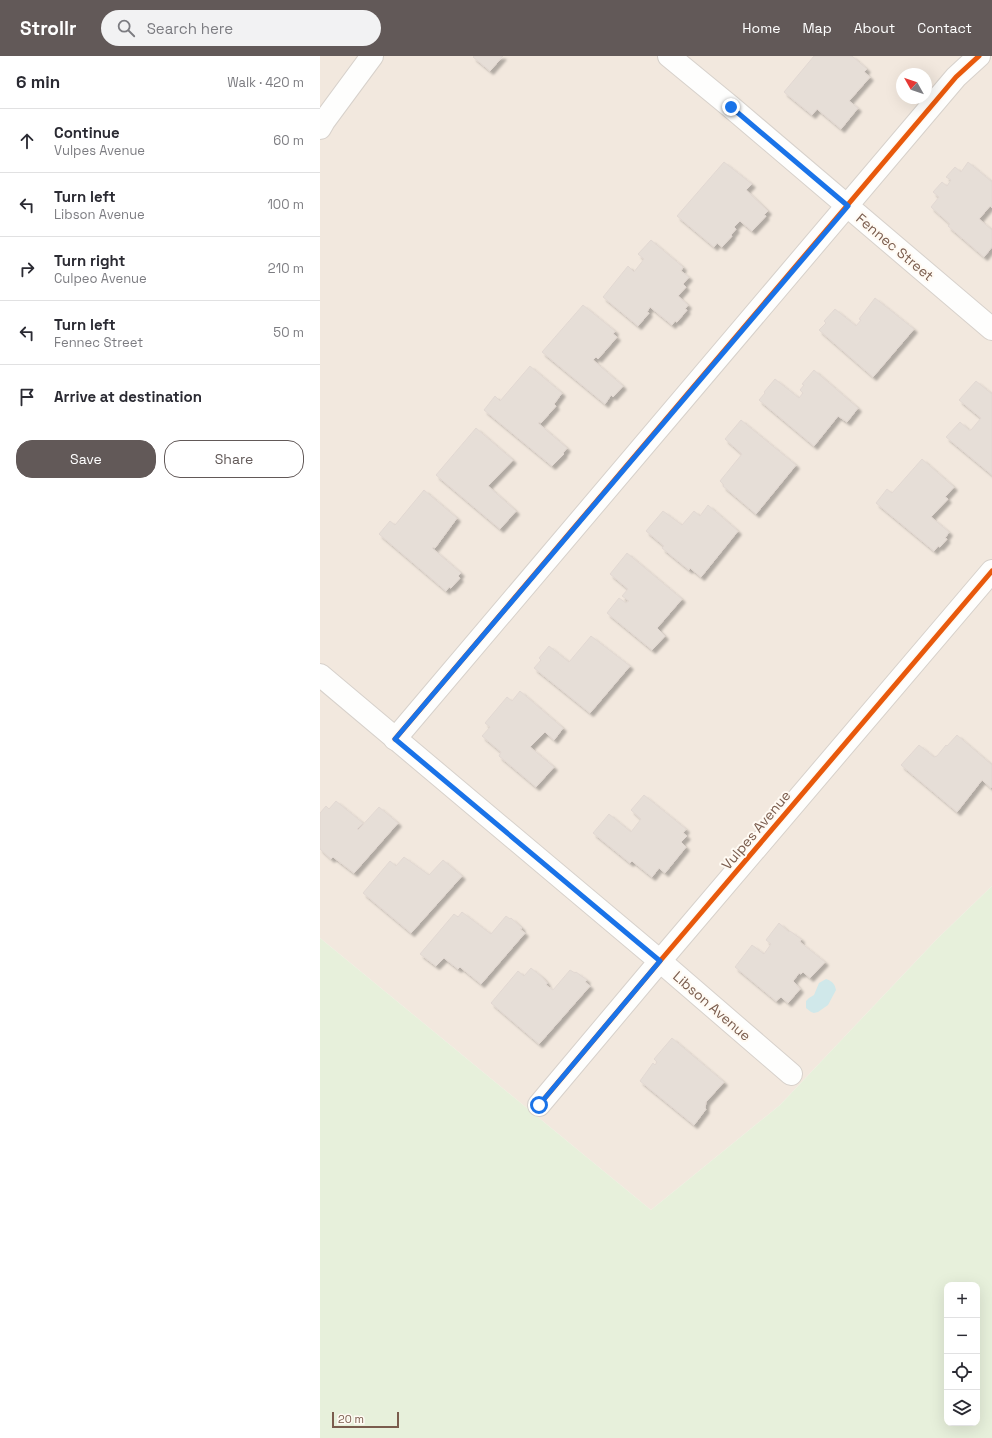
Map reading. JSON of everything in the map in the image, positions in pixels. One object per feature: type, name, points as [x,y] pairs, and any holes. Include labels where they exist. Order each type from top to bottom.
[{"type":"street","points":[[320,128],[372,56]]},
{"type":"street","name":"Fennec Street","points":[[669,56],[992,329]]},
{"type":"street","points":[[395,739],[956,77],[979,56]]},
{"type":"street","name":"Vulpes Avenue","points":[[539,1105],[992,571]]},
{"type":"street","name":"Libson Avenue","points":[[320,675],[660,961],[791,1074]]},
{"type":"shaded area","points":[[320,56],[992,56],[992,886],[937,939],[780,1105],[651,1210],[320,938]]},
{"type":"green space","points":[[992,886],[992,1438],[320,1438],[320,938],[651,1210],[780,1105],[937,939]]},
{"type":"water","points":[[826,979],[833,983],[836,990],[828,1005],[818,1012],[811,1012],[806,1008],[806,1001],[814,995],[819,983]]},
{"type":"building","points":[[503,56],[490,71],[473,57]]},
{"type":"building","points":[[814,56],[852,56],[867,69],[864,72],[870,77],[849,101],[858,108],[841,129],[817,109],[812,115],[784,92]]},
{"type":"building","points":[[724,162],[752,184],[746,190],[768,211],[764,215],[766,216],[752,231],[740,221],[734,227],[736,229],[731,235],[732,236],[722,247],[717,243],[714,247],[677,216]]},
{"type":"building","points":[[968,162],[992,182],[992,208],[990,206],[979,219],[992,230],[992,247],[984,257],[948,226],[950,224],[931,207],[939,197],[933,192],[942,182],[947,186],[951,180],[946,177],[955,167],[961,172]]},
{"type":"building","points":[[651,240],[683,267],[681,271],[689,277],[683,284],[686,287],[678,296],[688,305],[685,309],[687,310],[677,322],[675,321],[672,325],[650,307],[647,312],[649,313],[638,326],[603,297],[628,266],[634,272],[644,259],[638,254]]},
{"type":"building","points":[[875,298],[914,329],[873,377],[819,330],[826,323],[824,321],[835,309],[856,326],[861,320],[859,319]]},
{"type":"building","points":[[583,305],[615,331],[613,334],[617,337],[598,359],[596,357],[593,360],[623,386],[613,397],[611,395],[605,404],[542,352]]},
{"type":"building","points":[[530,366],[562,393],[554,404],[556,406],[541,423],[538,423],[567,448],[563,453],[564,454],[552,466],[484,410],[495,396],[500,401]]},
{"type":"building","points":[[814,370],[858,408],[847,422],[838,416],[814,446],[759,400],[775,379],[799,398],[803,393],[800,390],[804,385],[802,384]]},
{"type":"building","points":[[976,381],[992,394],[992,475],[946,437],[960,422],[971,430],[981,418],[959,400]]},
{"type":"building","points":[[741,420],[796,465],[756,514],[723,486],[724,485],[720,481],[742,454],[725,439]]},
{"type":"building","points":[[476,428],[513,460],[488,486],[516,511],[500,529],[436,475]]},
{"type":"building","points":[[922,459],[954,487],[945,497],[948,499],[931,517],[949,532],[945,538],[947,539],[934,551],[876,503],[887,489],[892,493]]},
{"type":"building","points":[[424,490],[457,518],[435,548],[432,548],[461,573],[458,576],[460,578],[451,588],[449,587],[446,591],[379,534],[390,521],[395,525]]},
{"type":"building","points":[[708,505],[738,531],[701,577],[690,568],[689,570],[662,548],[664,546],[646,531],[663,511],[682,525],[694,511],[700,516]]},
{"type":"building","points":[[627,553],[682,599],[657,628],[665,636],[652,650],[607,613],[619,598],[626,603],[629,601],[622,596],[628,589],[610,574]]},
{"type":"building","points":[[591,636],[630,666],[590,713],[534,668],[541,660],[539,658],[549,646],[569,662]]},
{"type":"building","points":[[520,691],[563,728],[554,740],[545,732],[530,747],[554,767],[536,787],[499,756],[501,752],[482,736],[490,727],[485,723],[507,697],[512,701]]},
{"type":"building","points":[[957,735],[992,765],[992,787],[991,788],[982,780],[957,812],[901,765],[919,745],[934,757],[937,756]]},
{"type":"building","points":[[644,795],[686,829],[683,833],[687,836],[681,842],[686,847],[665,873],[659,868],[652,877],[632,861],[630,863],[593,833],[609,814],[631,832],[641,819],[631,810]]},
{"type":"building","points":[[336,801],[363,823],[357,829],[358,830],[379,807],[398,823],[354,873],[333,857],[331,859],[320,849],[320,813],[326,806],[329,809]]},
{"type":"building","points":[[404,857],[429,875],[443,860],[462,876],[411,933],[363,893],[390,861],[396,866]]},
{"type":"building","points":[[462,912],[491,934],[506,916],[510,919],[511,918],[522,928],[520,929],[525,933],[481,984],[460,967],[458,969],[444,958],[436,966],[420,954],[454,914],[458,917]]},
{"type":"building","points":[[779,923],[789,932],[790,931],[801,939],[800,942],[825,962],[810,978],[803,972],[801,974],[799,973],[793,981],[800,989],[788,1003],[781,997],[776,1001],[735,967],[752,945],[764,954],[771,944],[766,940]]},
{"type":"building","points":[[531,968],[542,977],[547,983],[546,985],[553,990],[570,970],[575,973],[576,972],[587,980],[585,982],[590,986],[539,1044],[491,1003],[518,971],[524,976]]},
{"type":"building","points":[[672,1038],[724,1082],[706,1102],[706,1109],[694,1125],[640,1081],[653,1063],[655,1065],[657,1062],[654,1059]]},
{"type":"cycle path","points":[[395,739],[956,77],[979,56]]},
{"type":"cycle path","points":[[539,1105],[992,571]]},
{"type":"route","points":[[539,1105],[660,961],[395,739],[848,206],[731,107]]}]
